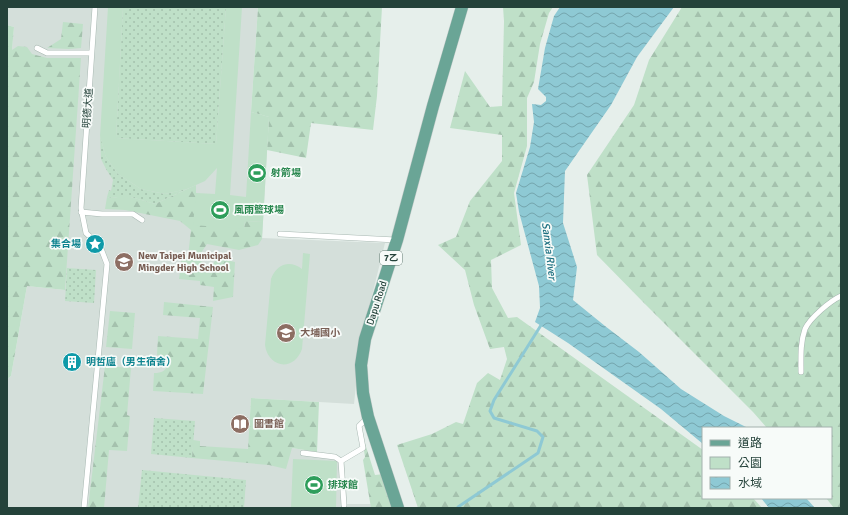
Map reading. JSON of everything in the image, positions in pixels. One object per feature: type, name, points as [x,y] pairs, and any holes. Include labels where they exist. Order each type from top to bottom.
[{"type":"main road","name":"Dapu Road","points":[[398,508],[368,417],[363,393],[361,365],[365,339],[397,240],[433,106],[462,7]]},
{"type":"lane","name":"明德大道","points":[[84,508],[108,264],[100,246],[86,233],[81,210],[95,7]]},
{"type":"lane","points":[[37,48],[47,53],[91,53]]},
{"type":"lane","points":[[81,210],[102,214],[133,214],[142,220]]},
{"type":"lane","points":[[280,234],[397,240]]},
{"type":"lane","points":[[801,372],[802,343],[806,328],[819,312],[841,296]]},
{"type":"lane","points":[[98,357],[105,357]]},
{"type":"lane","points":[[341,461],[363,448],[359,426],[368,417]]},
{"type":"lane","points":[[303,453],[335,457],[341,461]]},
{"type":"lane","points":[[341,461],[344,505]]},
{"type":"shaded area","name":"New Taipei Municipal Mingder High School","points":[[7,7],[258,7],[251,112],[269,117],[262,238],[385,243],[357,356],[354,404],[251,398],[249,441],[335,455],[344,460],[347,504],[371,504],[371,508],[7,508],[7,379],[11,376],[27,286],[65,290],[12,50],[14,27],[7,25]]},
{"type":"green space","points":[[108,7],[123,7],[116,138],[216,144],[226,7],[242,7],[230,195],[246,197],[251,112],[269,117],[263,222],[245,221],[244,229],[193,225],[196,193],[215,194],[217,168],[205,181],[187,189],[165,194],[141,189],[118,174],[106,157],[100,136]]},
{"type":"green space","points":[[123,7],[226,7],[216,144],[116,138]]},
{"type":"green space","points":[[258,7],[382,7],[377,96],[373,130],[311,123],[306,158],[267,150],[269,117],[251,112]]},
{"type":"green space","points":[[503,7],[553,7],[549,13],[540,44],[534,82],[527,98],[527,146],[514,193],[521,245],[491,260],[492,288],[508,318],[517,317],[702,449],[702,499],[754,499],[762,508],[418,508],[397,445],[432,434],[456,422],[463,424],[477,383],[488,373],[500,380],[507,359],[504,347],[490,349],[474,305],[465,270],[438,245],[456,237],[470,201],[502,161],[502,135],[450,128],[465,71],[490,107],[502,106]]},
{"type":"green space","points":[[682,7],[841,7],[841,508],[834,508],[827,499],[832,499],[832,427],[766,427],[597,255],[587,175],[634,105],[649,60]]},
{"type":"green space","points":[[63,22],[83,24],[81,48],[47,48],[61,39]]},
{"type":"green space","points":[[7,25],[14,27],[12,50],[18,46],[27,47],[32,54],[47,58],[81,58],[65,290],[27,286],[11,376],[7,379]]},
{"type":"green space","points":[[100,136],[106,157],[118,174],[141,189],[165,194],[187,189],[155,204],[131,197],[107,197],[109,190],[111,191],[113,180],[101,159]]},
{"type":"green space","points":[[196,185],[196,193],[244,229],[245,221],[263,222],[262,239],[258,245],[239,250],[207,244],[197,259],[211,267],[217,258],[235,262],[233,297],[213,301],[214,287],[200,285],[200,281],[179,279],[182,256],[188,256],[191,230],[180,221],[125,210],[105,209],[107,197],[131,197],[155,204]]},
{"type":"green space","points":[[303,253],[310,254],[302,349],[293,361],[288,364],[282,364],[271,359],[267,353],[265,345],[271,279],[276,270],[284,265],[292,264],[302,269]]},
{"type":"green space","points":[[67,268],[96,270],[94,303],[65,301]]},
{"type":"green space","points":[[164,302],[213,307],[203,394],[153,391],[154,373],[163,371],[169,364],[164,357],[157,355],[158,336],[198,339],[200,318],[163,315]]},
{"type":"green space","points":[[110,311],[135,313],[132,349],[106,347]]},
{"type":"green space","points":[[105,366],[131,368],[127,415],[130,416],[127,451],[109,450],[104,508],[88,508]]},
{"type":"green space","points":[[251,398],[319,402],[317,452],[292,448],[286,469],[269,465],[192,458],[193,440],[200,441],[200,446],[248,449]]},
{"type":"green space","points":[[154,418],[195,421],[192,458],[151,454]]},
{"type":"green space","points":[[362,437],[375,475],[384,474],[393,508],[371,508],[363,460],[365,457]]},
{"type":"green space","name":"排球館","points":[[293,459],[337,461],[336,508],[291,508]]},
{"type":"green space","points":[[142,470],[246,480],[244,508],[138,508]]},
{"type":"water","name":"Sanxia River","points":[[560,7],[674,7],[637,57],[611,105],[565,171],[563,223],[577,267],[573,300],[639,352],[681,389],[724,416],[746,427],[702,427],[702,443],[661,409],[568,343],[535,322],[540,308],[539,286],[519,212],[516,193],[530,147],[534,122],[532,104],[541,105],[546,101],[546,97],[538,89],[545,48],[554,16]]},
{"type":"water","points":[[762,499],[807,499],[815,508],[769,508]]},
{"type":"waterway","points":[[458,508],[538,453],[543,437],[537,431],[494,418],[490,411],[494,400],[543,322]]},
{"type":"place","name":"射箭場","points":[[257,173]]},
{"type":"place","name":"風雨籃球場","points":[[220,210]]},
{"type":"place","name":"集合場","points":[[95,244]]},
{"type":"place","name":"New Taipei Municipal Mingder High School","points":[[124,262]]},
{"type":"place","name":"大埔國小","points":[[286,333]]},
{"type":"place","name":"明哲廬（男生宿舍）","points":[[72,362]]},
{"type":"place","name":"圖書館","points":[[240,424]]},
{"type":"place","name":"排球館","points":[[314,485]]}]
